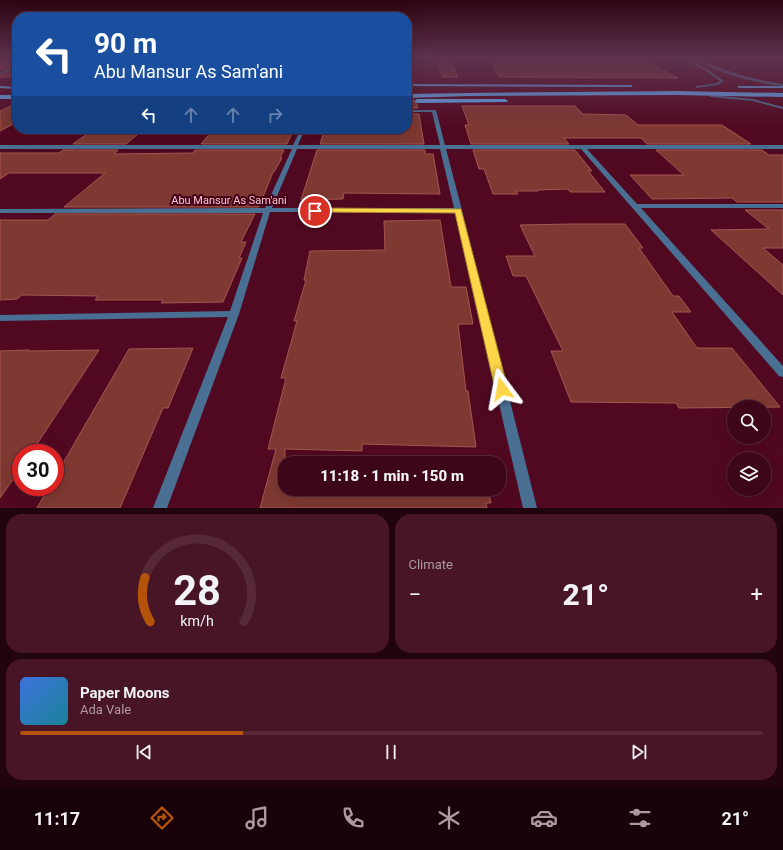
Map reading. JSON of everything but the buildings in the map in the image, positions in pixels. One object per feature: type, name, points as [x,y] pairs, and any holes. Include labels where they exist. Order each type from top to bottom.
[{"type":"main road","points":[[412,84],[635,86]]},
{"type":"main road","points":[[412,89],[682,89],[783,86]]},
{"type":"main road","points":[[0,87],[12,88]]},
{"type":"main road","points":[[689,87],[724,87]]},
{"type":"main road","points":[[730,87],[737,87]]},
{"type":"main road","points":[[412,96],[444,94],[625,93],[731,93],[783,95]]},
{"type":"main road","points":[[518,100],[783,95]]},
{"type":"main road","points":[[0,97],[12,97]]},
{"type":"main road","points":[[412,101],[511,100]]},
{"type":"street","points":[[697,87],[718,84],[722,81]]},
{"type":"street","points":[[752,81],[783,86]]},
{"type":"street","points":[[711,96],[748,100],[783,108]]},
{"type":"street","points":[[412,111],[434,111],[530,508]]},
{"type":"street","points":[[160,508],[234,314],[267,211],[301,134]]},
{"type":"street","points":[[582,146],[783,373]]},
{"type":"street","points":[[0,147],[783,147]]},
{"type":"street","points":[[635,206],[783,206]]},
{"type":"street","name":"Abu Mansur As Sam'ani","points":[[0,212],[459,210]]},
{"type":"street","points":[[0,318],[234,314]]},
{"type":"route","points":[[315,211],[459,210],[502,389]]}]
